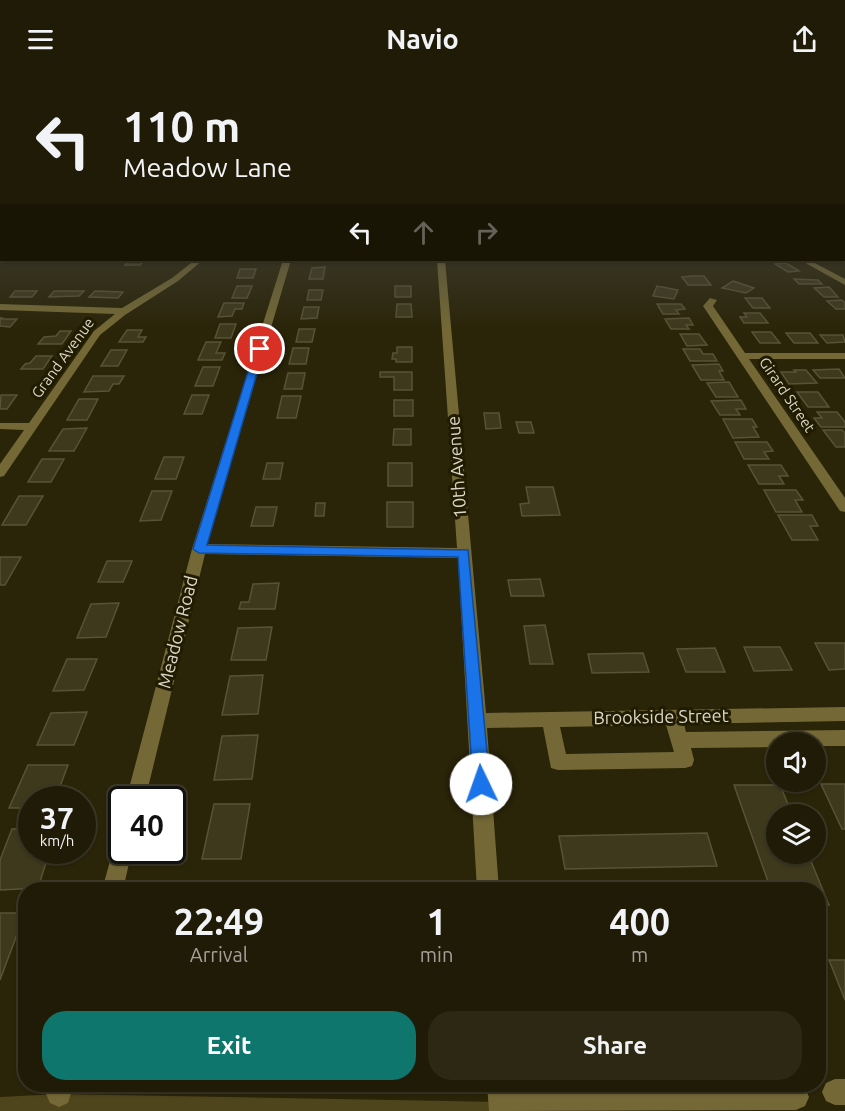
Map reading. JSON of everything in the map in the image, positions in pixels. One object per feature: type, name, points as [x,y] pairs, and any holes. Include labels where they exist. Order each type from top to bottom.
[{"type":"street","name":"Grand Avenue","points":[[0,473],[96,333],[122,311],[178,277],[198,261]]},
{"type":"street","name":"Meadow Road","points":[[139,786],[199,549],[287,261]]},
{"type":"street","name":"10th Avenue","points":[[441,261],[487,882]]},
{"type":"street","points":[[806,261],[845,282]]},
{"type":"street","name":"Girard Street","points":[[713,300],[708,306],[845,508]]},
{"type":"street","points":[[0,307],[122,311]]},
{"type":"street","points":[[743,356],[845,356]]},
{"type":"street","points":[[0,426],[32,427]]},
{"type":"street","points":[[199,549],[464,553]]},
{"type":"street","name":"Brookside Street","points":[[477,721],[845,714]]},
{"type":"street","points":[[550,719],[558,762],[685,760],[673,717]]},
{"type":"street","points":[[680,740],[845,738]]},
{"type":"street","points":[[114,882],[118,864]]},
{"type":"street","points":[[501,1099],[795,1097]]},
{"type":"shaded area","points":[[59,1094],[501,1102],[502,1111],[0,1111],[0,1097]]},
{"type":"building","points":[[128,261],[148,261],[140,265],[125,265]]},
{"type":"building","points":[[786,263],[799,271],[788,272],[775,264]]},
{"type":"building","points":[[325,267],[323,279],[309,279],[312,268]]},
{"type":"building","points":[[240,269],[256,269],[253,278],[237,278]]},
{"type":"building","points":[[704,276],[711,285],[688,285],[682,277]]},
{"type":"building","points":[[794,279],[818,280],[822,284],[799,284]]},
{"type":"building","points":[[733,281],[754,288],[746,293],[722,288]]},
{"type":"building","points":[[237,286],[252,286],[247,298],[232,298]]},
{"type":"building","points":[[395,286],[411,286],[411,297],[395,297]]},
{"type":"building","points":[[657,286],[678,290],[674,299],[653,296]]},
{"type":"building","points":[[829,287],[838,297],[824,297],[814,288]]},
{"type":"building","points":[[309,290],[323,290],[321,300],[307,300]]},
{"type":"building","points":[[15,291],[37,291],[32,297],[10,297]]},
{"type":"building","points":[[54,291],[84,291],[79,296],[49,297]]},
{"type":"building","points":[[95,291],[123,292],[118,298],[89,297]]},
{"type":"building","points":[[745,298],[762,298],[770,308],[753,308]]},
{"type":"building","points":[[842,300],[845,303],[845,309],[836,309],[827,301]]},
{"type":"building","points":[[224,303],[244,303],[242,309],[235,309],[232,316],[218,317]]},
{"type":"building","points":[[397,304],[411,304],[412,317],[396,317]]},
{"type":"building","points":[[657,304],[681,304],[685,309],[676,310],[679,314],[663,314]]},
{"type":"building","points":[[304,307],[319,307],[317,318],[301,319]]},
{"type":"building","points":[[744,313],[760,313],[768,323],[744,323],[740,317],[747,317]]},
{"type":"building","points":[[0,318],[17,319],[10,327],[0,326]]},
{"type":"building","points":[[689,318],[693,325],[686,325],[689,329],[671,329],[665,319]]},
{"type":"building","points":[[220,324],[236,324],[231,338],[215,338]]},
{"type":"building","points":[[299,329],[315,329],[312,342],[296,342]]},
{"type":"building","points":[[127,330],[142,330],[138,337],[146,337],[143,342],[119,342]]},
{"type":"building","points":[[60,331],[71,331],[62,344],[38,344],[44,337],[56,336]]},
{"type":"building","points":[[752,332],[771,332],[780,343],[760,343]]},
{"type":"building","points":[[786,333],[810,333],[818,343],[794,343]]},
{"type":"building","points":[[680,334],[699,334],[707,345],[687,346]]},
{"type":"building","points":[[820,335],[843,335],[845,342],[827,343]]},
{"type":"building","points":[[206,342],[221,342],[216,353],[225,353],[222,360],[198,360]]},
{"type":"building","points":[[397,347],[412,347],[412,362],[396,362],[396,359],[392,359],[393,353],[397,353]]},
{"type":"building","points":[[293,348],[309,348],[306,364],[289,364]]},
{"type":"building","points":[[683,349],[700,349],[703,354],[713,354],[717,361],[690,361]]},
{"type":"building","points":[[111,350],[127,350],[118,366],[101,366]]},
{"type":"building","points":[[36,356],[52,356],[43,369],[21,369],[25,364],[30,363]]},
{"type":"building","points":[[719,364],[723,371],[719,371],[724,380],[701,380],[692,365]]},
{"type":"building","points":[[203,367],[220,367],[213,386],[195,386]]},
{"type":"building","points":[[839,369],[845,378],[820,378],[813,370]]},
{"type":"building","points":[[794,370],[806,370],[817,383],[789,384],[781,372],[796,372]]},
{"type":"building","points":[[380,372],[412,372],[412,390],[394,390],[394,377],[380,377]]},
{"type":"building","points":[[288,373],[305,373],[302,389],[284,389]]},
{"type":"building","points":[[93,376],[124,376],[119,384],[113,384],[109,391],[84,392]]},
{"type":"building","points":[[729,382],[738,397],[716,397],[707,383]]},
{"type":"building","points":[[797,392],[818,392],[829,407],[808,407]]},
{"type":"building","points":[[1,395],[17,395],[7,409],[0,409]]},
{"type":"building","points":[[192,395],[209,395],[202,414],[184,414]]},
{"type":"building","points":[[282,396],[301,396],[296,418],[277,418]]},
{"type":"building","points":[[79,399],[98,399],[87,420],[67,420]]},
{"type":"building","points":[[394,400],[413,400],[413,416],[394,416]]},
{"type":"building","points":[[741,400],[746,409],[736,409],[740,415],[720,415],[711,401]]},
{"type":"building","points":[[817,412],[837,412],[845,422],[845,427],[821,427],[814,418],[822,418]]},
{"type":"building","points":[[484,413],[499,413],[501,428],[486,429]]},
{"type":"building","points":[[723,419],[752,419],[757,427],[753,427],[759,437],[733,438]]},
{"type":"building","points":[[516,422],[531,422],[534,433],[519,433]]},
{"type":"building","points":[[87,428],[74,451],[49,451],[63,429]]},
{"type":"building","points":[[394,429],[411,429],[411,445],[393,445]]},
{"type":"building","points":[[823,430],[842,430],[845,433],[845,447],[836,447]]},
{"type":"building","points":[[735,442],[767,442],[773,451],[764,452],[769,459],[744,459]]},
{"type":"building","points":[[164,457],[184,457],[176,479],[155,479]]},
{"type":"building","points":[[42,459],[64,459],[51,482],[28,482]]},
{"type":"building","points":[[267,463],[283,463],[280,479],[263,479]]},
{"type":"building","points":[[388,463],[412,463],[412,486],[388,486]]},
{"type":"building","points":[[748,465],[781,465],[788,476],[779,476],[784,484],[759,484]]},
{"type":"building","points":[[526,487],[553,487],[560,515],[522,516],[520,504],[529,503]]},
{"type":"building","points":[[764,490],[796,490],[803,500],[795,500],[802,512],[776,512]]},
{"type":"building","points":[[152,491],[172,491],[161,520],[140,521]]},
{"type":"building","points":[[19,496],[43,496],[26,525],[2,525]]},
{"type":"building","points":[[387,502],[413,502],[413,527],[387,527]]},
{"type":"building","points":[[316,503],[325,503],[324,516],[315,516]]},
{"type":"building","points":[[256,507],[277,507],[273,526],[251,526]]},
{"type":"building","points":[[778,515],[812,515],[818,526],[810,526],[818,540],[792,540]]},
{"type":"building","points":[[0,557],[21,557],[5,585],[0,585]]},
{"type":"building","points":[[107,561],[132,561],[123,582],[98,582]]},
{"type":"building","points":[[540,579],[544,596],[511,596],[508,580]]},
{"type":"building","points":[[279,583],[275,609],[239,609],[241,602],[249,602],[253,584]]},
{"type":"building","points":[[119,603],[106,637],[77,638],[91,604]]},
{"type":"building","points":[[545,625],[553,664],[530,664],[524,626]]},
{"type":"building","points":[[272,627],[266,660],[231,660],[238,628]]},
{"type":"building","points":[[815,643],[845,643],[845,669],[829,670]]},
{"type":"building","points":[[744,647],[780,647],[792,670],[754,671]]},
{"type":"building","points":[[715,648],[725,672],[686,672],[677,649]]},
{"type":"building","points":[[643,653],[649,672],[592,673],[588,654]]},
{"type":"building","points":[[67,659],[97,659],[84,690],[53,691]]},
{"type":"building","points":[[263,675],[258,714],[222,715],[230,676]]},
{"type":"building","points":[[87,712],[74,745],[37,745],[51,713]]},
{"type":"building","points":[[258,735],[252,779],[214,780],[222,736]]},
{"type":"building","points":[[28,765],[68,765],[60,786],[19,786]]},
{"type":"building","points":[[826,784],[845,784],[845,829],[842,829],[825,792]]},
{"type":"building","points":[[734,785],[766,785],[766,792],[783,792],[788,804],[766,804],[766,864],[812,864],[820,882],[768,882]]},
{"type":"building","points":[[18,788],[18,808],[9,808]]},
{"type":"building","points":[[214,804],[250,804],[241,859],[202,859]]},
{"type":"building","points":[[12,829],[18,829],[18,864],[46,864],[40,882],[18,882],[18,889],[0,890],[0,860]]},
{"type":"building","points":[[707,833],[717,866],[565,869],[559,836]]},
{"type":"building","points":[[0,913],[18,913],[18,932],[0,980]]},
{"type":"building","points":[[829,960],[845,960],[845,1000]]},
{"type":"route","points":[[260,349],[199,549],[464,553],[481,784]]}]
